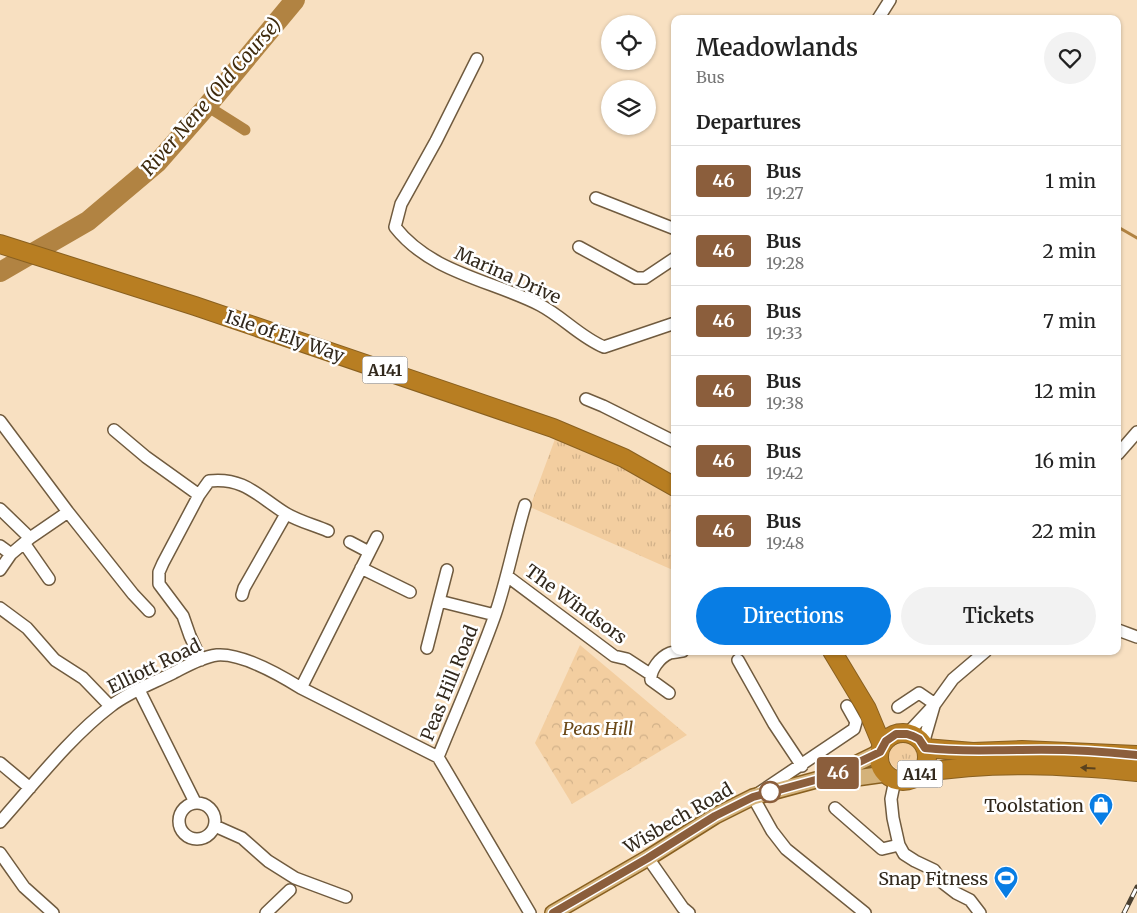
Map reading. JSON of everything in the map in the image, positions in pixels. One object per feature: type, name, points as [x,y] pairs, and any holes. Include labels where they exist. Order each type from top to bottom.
[{"type":"highway","name":"Isle of Ely Way","points":[[0,244],[204,309],[554,428],[624,458],[671,485]]},
{"type":"highway","name":"A141","points":[[834,655],[867,710],[891,741]]},
{"type":"highway","name":"A141","points":[[891,741],[919,739],[924,746],[927,761],[922,773]]},
{"type":"highway","name":"A141","points":[[891,741],[879,760],[881,767],[890,777],[910,781],[922,773],[948,768],[994,765],[1053,765],[1137,772]]},
{"type":"highway","name":"A141","points":[[924,746],[973,752],[1022,750],[1137,755]]},
{"type":"main road","name":"Wisbech Road","points":[[554,913],[715,816],[753,797],[830,776],[891,741]]},
{"type":"main road","name":"Wisbech Road","points":[[830,776],[856,778],[890,777]]},
{"type":"street","points":[[881,15],[890,0]]},
{"type":"street","name":"Marina Drive","points":[[477,59],[401,204],[394,227],[405,240],[435,261],[471,278],[538,304],[556,314],[591,342],[604,347],[671,323]]},
{"type":"street","points":[[596,198],[671,226]]},
{"type":"street","points":[[579,247],[636,278],[645,278],[671,261]]},
{"type":"street","points":[[586,399],[671,440]]},
{"type":"street","points":[[0,420],[68,512],[133,594],[149,611]]},
{"type":"street","points":[[114,430],[146,458],[199,496]]},
{"type":"street","points":[[1121,451],[1137,432]]},
{"type":"street","points":[[200,660],[183,616],[160,584],[159,572],[199,496],[209,481],[223,480],[236,482],[256,493],[286,514],[328,531]]},
{"type":"street","name":"Peas Hill Road","points":[[525,505],[495,615],[438,757],[530,913]]},
{"type":"street","points":[[0,509],[27,540],[49,579]]},
{"type":"street","points":[[0,570],[11,554],[27,540],[68,512]]},
{"type":"street","points":[[242,595],[244,588],[286,514]]},
{"type":"street","points":[[301,688],[377,537]]},
{"type":"street","points":[[350,542],[369,552]]},
{"type":"street","points":[[0,546],[11,554]]},
{"type":"street","points":[[361,568],[410,592]]},
{"type":"street","points":[[427,648],[447,570]]},
{"type":"street","name":"The Windsors","points":[[507,576],[614,656],[627,659],[650,674],[651,680],[669,693]]},
{"type":"street","points":[[440,601],[495,615]]},
{"type":"street","points":[[0,608],[27,628],[55,660],[82,678],[110,706]]},
{"type":"street","points":[[1121,631],[1137,637]]},
{"type":"street","points":[[650,674],[654,667],[671,653]]},
{"type":"street","name":"Elliott Road","points":[[0,822],[81,732],[110,706],[200,660],[218,655],[246,660],[281,676],[438,757]]},
{"type":"street","points":[[891,741],[935,704],[954,679],[981,655]]},
{"type":"street","points":[[738,660],[774,724],[802,766]]},
{"type":"street","points":[[139,690],[196,802]]},
{"type":"street","points":[[898,707],[919,694],[935,704]]},
{"type":"street","points":[[924,746],[935,704]]},
{"type":"street","points":[[847,706],[856,722],[854,729],[802,766],[753,797],[772,831],[786,849],[865,913]]},
{"type":"street","points":[[0,763],[30,788]]},
{"type":"street","points":[[890,777],[891,799],[899,845],[904,854],[914,862],[934,870],[943,883],[956,893],[970,900],[980,913]]},
{"type":"street","points":[[196,802],[203,803],[209,807],[214,812],[216,819],[211,833],[204,838],[197,839],[189,837],[183,832],[179,818],[182,810],[196,802]]},
{"type":"street","points":[[835,808],[882,849],[899,845]]},
{"type":"street","points":[[215,826],[242,838],[268,861],[295,878],[346,897]]},
{"type":"street","points":[[0,854],[24,887],[53,913]]},
{"type":"street","points":[[648,858],[683,908],[689,913]]},
{"type":"street","points":[[266,913],[290,890]]},
{"type":"green space","points":[[555,439],[626,470],[671,497],[671,569],[530,507]]},
{"type":"green space","name":"Peas Hill","points":[[580,645],[687,735],[572,804],[535,743]]},
{"type":"green space","points":[[903,742],[913,746],[917,756],[913,766],[903,770],[893,766],[889,756],[893,746]]},
{"type":"waterway","name":"River Nene (Old Course)","points":[[0,272],[88,221],[158,162],[295,0]]},
{"type":"waterway","points":[[207,106],[245,130]]},
{"type":"waterway","points":[[1121,229],[1137,238]]},
{"type":"railway","points":[[1124,913],[1137,887]]},
{"type":"bus line","name":"46","points":[[553,913],[648,858],[715,816],[753,797],[830,776],[880,752],[886,741],[896,734],[913,736],[919,739],[925,748],[949,751],[1022,750],[1137,755]]},
{"type":"place","name":"Toolstation","points":[[1101,826]]},
{"type":"place","name":"Snap Fitness","points":[[1006,899]]}]
